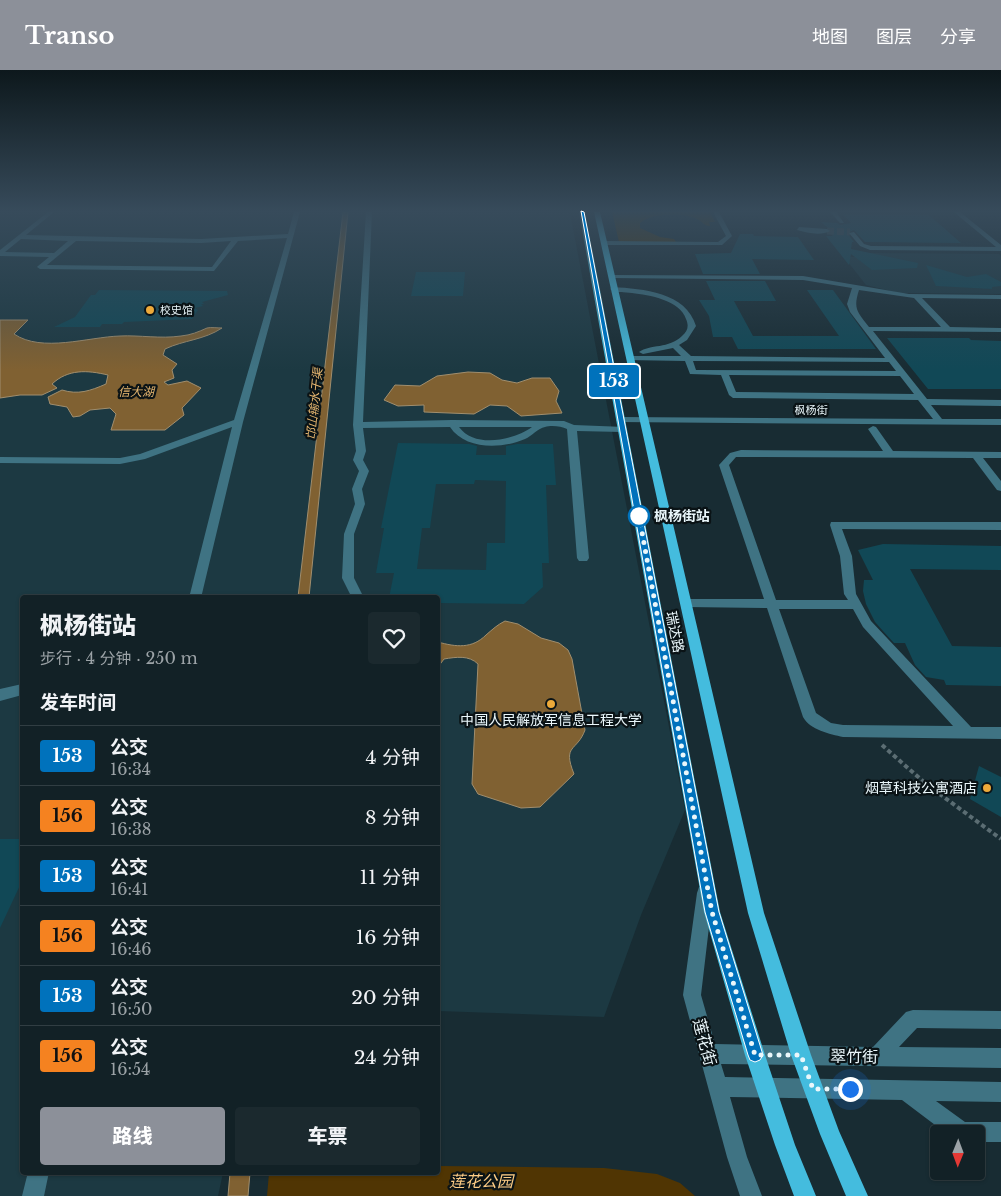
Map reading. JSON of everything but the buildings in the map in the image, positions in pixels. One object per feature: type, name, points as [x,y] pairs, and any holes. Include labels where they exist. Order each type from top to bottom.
[{"type":"main road","name":"瑞达路","points":[[592,265],[712,912],[755,1055]]},
{"type":"main road","name":"瑞达路","points":[[609,265],[756,913],[800,1052]]},
{"type":"main road","points":[[800,1052],[813,1089],[857,1196]]},
{"type":"main road","points":[[755,1055],[785,1145],[805,1196]]},
{"type":"street","points":[[43,265],[40,267],[214,269],[217,265]]},
{"type":"street","points":[[196,595],[238,422],[282,265]]},
{"type":"street","points":[[356,595],[348,578],[348,556],[349,534],[360,504],[357,489],[364,471],[358,460],[361,451],[358,425],[366,265]]},
{"type":"street","points":[[613,285],[803,278],[856,286],[893,295],[1001,298]]},
{"type":"street","points":[[613,285],[653,294],[676,304],[687,312],[692,321],[691,331],[674,345],[629,354]]},
{"type":"street","points":[[856,286],[851,304],[940,422]]},
{"type":"street","points":[[917,297],[948,329]]},
{"type":"street","points":[[868,329],[1001,330]]},
{"type":"street","points":[[674,345],[688,358],[693,372],[903,374]]},
{"type":"street","points":[[629,354],[688,358],[892,360]]},
{"type":"street","points":[[724,372],[733,395],[1001,403]]},
{"type":"street","points":[[0,460],[120,461],[142,457],[238,422]]},
{"type":"street","name":"枫杨街","points":[[358,425],[452,423],[564,424],[572,428],[645,424],[1001,422]]},
{"type":"street","points":[[452,423],[461,436],[491,443],[515,441],[530,434],[541,424]]},
{"type":"street","name":"枫杨街","points":[[645,424],[1001,430]]},
{"type":"street","points":[[572,428],[583,558]]},
{"type":"street","points":[[874,429],[890,454]]},
{"type":"street","points":[[1001,455],[741,454],[732,455],[724,465],[810,717],[835,730],[1001,733]]},
{"type":"street","points":[[976,455],[1001,488]]},
{"type":"street","points":[[967,732],[867,624],[850,594],[844,549],[835,525],[1001,526]]},
{"type":"street","points":[[686,603],[855,605]]},
{"type":"street","points":[[0,695],[20,690]]},
{"type":"street","name":"莲花街","points":[[707,883],[692,995],[717,1087],[751,1196]]},
{"type":"street","points":[[877,1056],[913,1019],[1001,1020]]},
{"type":"street","name":"翠竹街","points":[[708,1054],[755,1055],[800,1052],[877,1056],[1001,1058]]},
{"type":"street","points":[[717,1087],[1001,1092]]},
{"type":"street","points":[[905,1090],[962,1132],[1001,1132]]},
{"type":"street","points":[[33,1196],[39,1175]]},
{"type":"path","points":[[871,731],[882,745],[926,784],[1001,839]]},
{"type":"shaded area","name":"中国人民解放军信息工程大学","points":[[0,265],[580,265],[685,810],[641,915],[604,1017],[440,1011],[440,595],[20,595],[20,1175],[223,1175],[218,1196],[0,1196]]},
{"type":"shaded area","points":[[850,265],[1001,265],[1001,294],[899,293],[866,285]]},
{"type":"green space","name":"莲花公园","points":[[440,1166],[604,1168],[657,1174],[680,1183],[695,1196],[267,1196],[269,1175],[440,1175]]},
{"type":"water","points":[[337,265],[343,265],[309,595],[298,595]]},
{"type":"water","name":"信大湖","points":[[0,320],[28,320],[14,334],[25,340],[51,343],[120,336],[185,336],[209,328],[222,328],[208,335],[165,349],[163,355],[177,364],[172,370],[174,378],[164,382],[168,385],[187,381],[201,388],[182,408],[184,415],[165,430],[111,430],[116,414],[110,408],[90,410],[80,416],[73,417],[67,407],[50,404],[48,397],[62,390],[84,392],[95,389],[106,384],[108,375],[93,372],[71,373],[52,384],[57,388],[42,395],[20,395],[0,398]]},
{"type":"water","points":[[468,372],[490,373],[502,380],[517,383],[532,378],[550,378],[559,391],[556,401],[562,413],[521,416],[507,406],[490,405],[474,414],[424,412],[424,405],[398,406],[384,400],[395,385],[420,386],[437,376]]},
{"type":"water","points":[[505,621],[518,624],[541,638],[559,643],[568,650],[572,659],[585,730],[570,753],[574,774],[540,807],[521,808],[478,794],[472,784],[478,664],[471,659],[458,657],[444,659],[440,664],[440,642],[457,646],[469,645],[481,640],[495,627]]},
{"type":"water","points":[[230,1175],[250,1175],[248,1196],[228,1196]]},
{"type":"bus line","name":"153","points":[[592,265],[712,912],[755,1055]]},
{"type":"place","name":"校史馆","points":[[150,310]]},
{"type":"place","name":"枫杨街站","points":[[639,516]]},
{"type":"place","name":"中国人民解放军信息工程大学","points":[[551,704]]},
{"type":"place","name":"烟草科技公寓酒店","points":[[987,788]]},
{"type":"route","points":[[639,516],[712,912],[755,1055],[801,1055],[813,1089],[850,1089]]},
{"type":"water label","name":"邙山输水干渠","points":[[314,404]]}]
